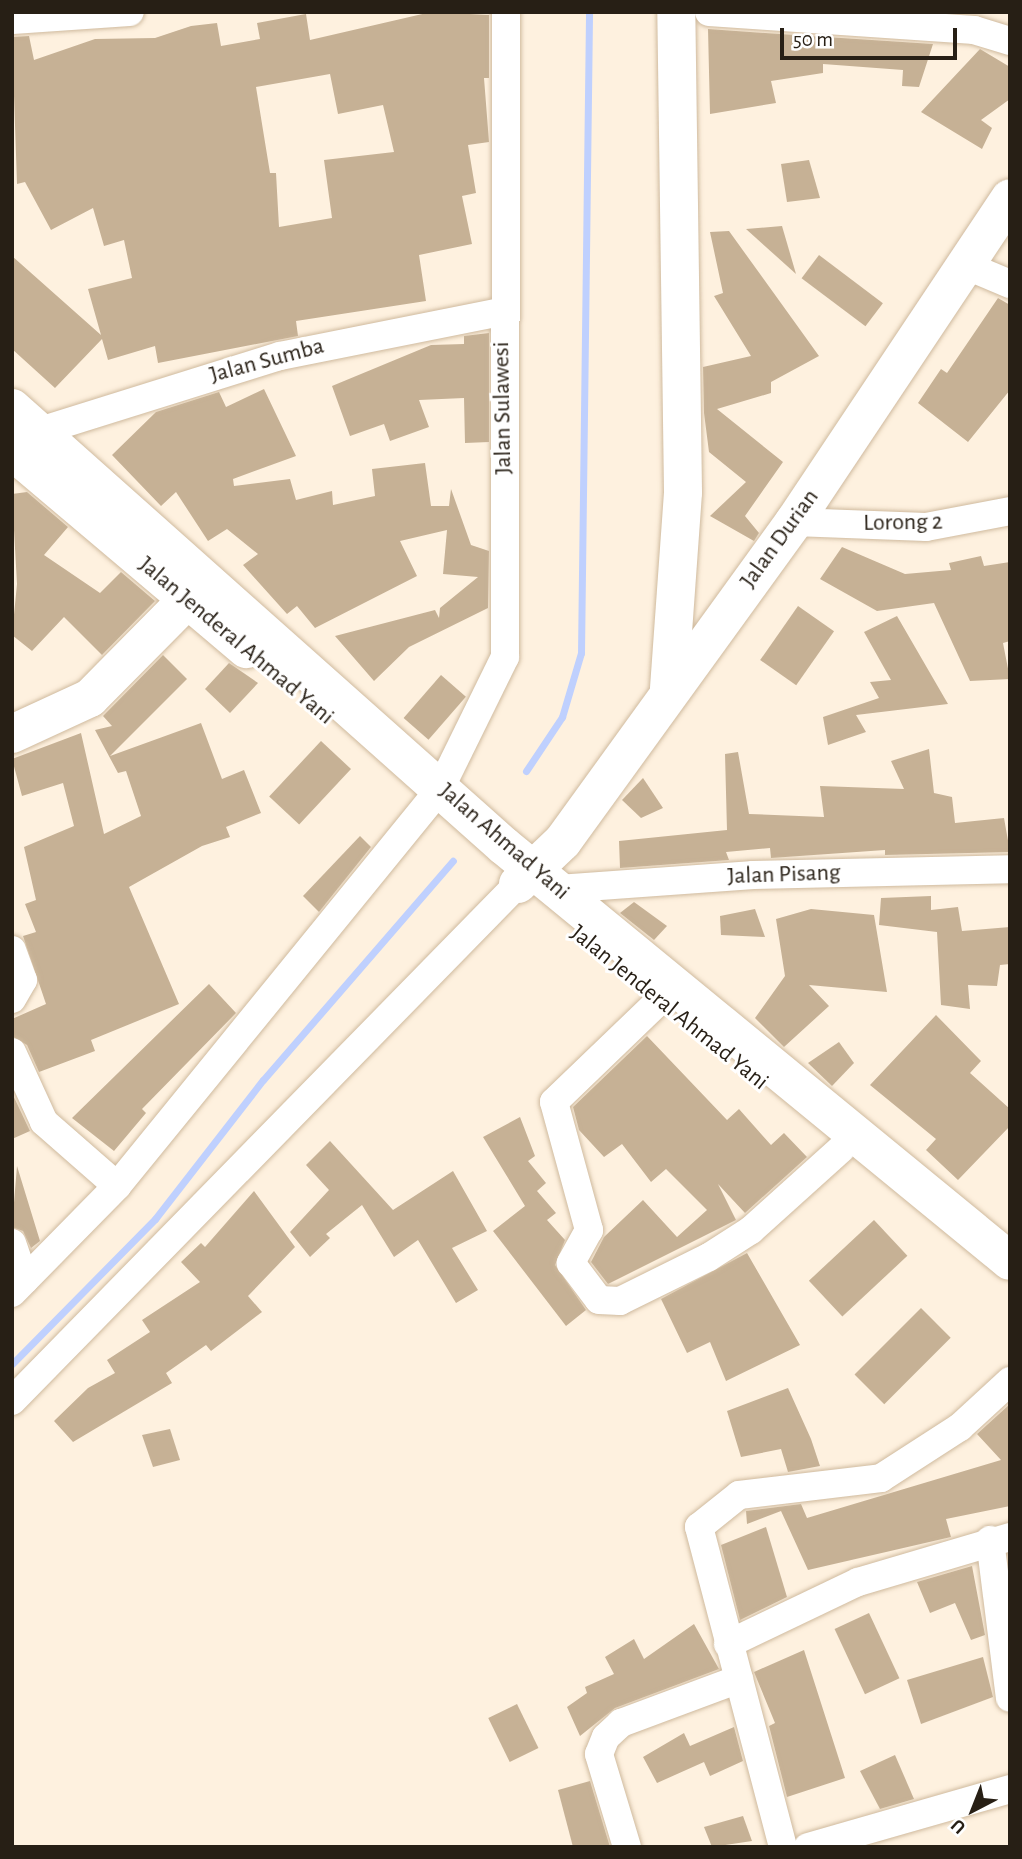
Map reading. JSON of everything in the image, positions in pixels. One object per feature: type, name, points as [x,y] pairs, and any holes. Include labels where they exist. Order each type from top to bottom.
[{"type":"main road","points":[[669,688],[682,492],[676,12]]},
{"type":"main road","name":"Jalan Durian","points":[[522,871],[669,688],[794,522],[1010,198]]},
{"type":"main road","name":"Jalan Jenderal Ahmad Yani","points":[[18,432],[188,599],[443,804]]},
{"type":"main road","name":"Jalan Ahmad Yani","points":[[18,432],[522,871],[1010,1261]]},
{"type":"main road","points":[[12,734],[90,698],[188,599]]},
{"type":"main road","name":"Jalan Jenderal Ahmad Yani","points":[[522,871],[660,1000],[1010,1287]]},
{"type":"street","points":[[12,20],[131,12]]},
{"type":"street","name":"Jalan Sulawesi","points":[[19,1286],[117,1186],[443,804],[505,657],[501,312],[506,12]]},
{"type":"street","points":[[709,12],[975,30],[1010,41]]},
{"type":"street","points":[[965,265],[1010,284]]},
{"type":"street","name":"Jalan Sumba","points":[[18,432],[280,356],[501,312]]},
{"type":"street","name":"Lorong 2","points":[[794,522],[926,527],[1010,511]]},
{"type":"street","name":"Jalan Pisang","points":[[522,871],[753,875],[1010,869]]},
{"type":"street","points":[[12,1401],[522,871]]},
{"type":"street","points":[[12,950],[23,980],[12,999]]},
{"type":"street","points":[[660,1000],[554,1102],[589,1230],[570,1263],[599,1300],[620,1301],[709,1256],[751,1230],[841,1149]]},
{"type":"street","points":[[12,1052],[44,1122],[117,1186]]},
{"type":"street","points":[[12,1243],[19,1286]]},
{"type":"street","points":[[783,1847],[699,1532],[703,1523],[739,1495],[881,1478],[960,1427],[1010,1381]]},
{"type":"street","points":[[728,1644],[858,1582],[1000,1538],[1010,1698]]},
{"type":"street","points":[[627,1847],[599,1754],[606,1737],[621,1723],[739,1679]]},
{"type":"street","points":[[808,1847],[1010,1789]]},
{"type":"building","points":[[431,12],[489,15],[489,78],[484,78],[489,142],[468,145],[476,193],[462,196],[472,244],[419,255],[426,301],[296,321],[298,336],[158,363],[155,346],[108,360],[102,339],[55,388],[12,349],[12,256],[101,335],[88,289],[132,278],[124,240],[104,246],[93,208],[51,230],[25,182],[17,184],[12,37],[29,36],[34,60],[95,39],[155,38],[191,26],[217,23],[221,46],[260,39],[257,23],[306,14],[310,40]],"holes":[[[330,74],[338,114],[383,105],[394,152],[324,160],[332,218],[279,227],[276,173],[270,173],[256,87]]]},
{"type":"building","points":[[708,29],[933,44],[919,87],[902,86],[903,70],[823,64],[823,73],[771,81],[776,103],[710,114]]},
{"type":"building","points":[[980,49],[1010,67],[1010,99],[981,120],[992,128],[982,149],[921,112]]},
{"type":"building","points":[[809,160],[820,198],[787,202],[781,164]]},
{"type":"building","points":[[782,226],[796,274],[746,229]]},
{"type":"building","points":[[729,231],[819,356],[771,382],[771,393],[717,409],[783,462],[745,516],[759,533],[754,541],[710,516],[746,482],[709,452],[704,413],[703,367],[751,356],[714,296],[723,293],[710,232]]},
{"type":"building","points":[[819,255],[883,303],[865,326],[802,278]]},
{"type":"building","points":[[998,298],[1010,305],[1010,390],[968,442],[918,403],[941,369],[947,373]]},
{"type":"building","points":[[489,333],[489,442],[465,443],[464,398],[419,400],[429,427],[390,441],[384,424],[350,436],[332,386],[431,345],[464,344],[464,336]]},
{"type":"building","points":[[264,389],[296,456],[233,479],[234,486],[290,479],[296,500],[332,491],[333,505],[375,496],[372,469],[425,463],[431,506],[449,506],[451,489],[471,545],[489,551],[488,608],[409,647],[374,681],[335,636],[435,610],[439,618],[440,608],[478,577],[443,574],[447,530],[400,541],[417,576],[315,628],[297,606],[287,614],[243,565],[258,554],[227,529],[208,541],[176,492],[161,506],[112,455],[156,412],[219,392],[226,407]]},
{"type":"building","points":[[27,492],[68,527],[44,555],[100,593],[121,572],[155,601],[102,655],[64,617],[32,651],[12,635],[17,584],[12,494]]},
{"type":"building","points":[[842,547],[905,574],[951,570],[949,563],[981,556],[984,566],[1010,562],[1010,641],[1003,643],[1010,679],[970,681],[934,603],[877,611],[820,579]]},
{"type":"building","points":[[798,606],[834,631],[796,685],[760,660]]},
{"type":"building","points":[[897,616],[948,704],[856,715],[866,732],[828,745],[823,717],[879,698],[870,682],[891,680],[864,632]]},
{"type":"building","points":[[163,655],[187,679],[110,756],[201,723],[222,779],[244,770],[261,813],[226,827],[230,837],[202,846],[129,887],[179,1004],[91,1040],[95,1051],[39,1072],[27,1045],[12,1036],[12,1019],[46,1004],[23,936],[36,932],[25,904],[36,900],[24,847],[74,826],[63,783],[22,796],[12,759],[81,733],[104,834],[141,816],[126,771],[118,773],[95,730],[112,726],[103,716]]},
{"type":"building","points":[[229,663],[258,683],[230,713],[205,689]]},
{"type":"building","points":[[441,675],[466,697],[429,740],[404,718]]},
{"type":"building","points":[[321,741],[351,769],[299,825],[269,797]]},
{"type":"building","points":[[929,749],[934,793],[952,797],[955,823],[1004,818],[1010,852],[885,855],[885,850],[771,858],[770,848],[726,852],[729,860],[620,868],[619,841],[727,830],[725,754],[738,752],[749,814],[824,817],[820,786],[904,789],[891,761]]},
{"type":"building","points":[[643,778],[663,808],[641,818],[622,800]]},
{"type":"building","points":[[360,836],[371,847],[319,912],[303,896]]},
{"type":"building","points":[[931,896],[931,910],[958,907],[962,931],[1010,927],[1010,964],[1000,965],[997,986],[968,985],[970,1009],[941,1005],[937,932],[879,925],[881,898]]},
{"type":"building","points":[[634,902],[667,926],[654,940],[620,913]]},
{"type":"building","points":[[755,909],[765,937],[721,935],[720,916]]},
{"type":"building","points":[[811,909],[874,915],[887,992],[809,985],[829,1006],[784,1047],[755,1018],[785,976],[776,919]]},
{"type":"building","points":[[209,984],[236,1013],[142,1109],[146,1113],[114,1151],[72,1118]]},
{"type":"building","points":[[936,1015],[981,1061],[970,1073],[1010,1109],[1010,1126],[958,1180],[926,1150],[936,1139],[870,1085]]},
{"type":"building","points":[[647,1036],[727,1120],[739,1109],[771,1145],[784,1133],[807,1157],[745,1213],[718,1184],[736,1220],[608,1284],[591,1262],[604,1237],[643,1200],[677,1237],[707,1210],[666,1169],[651,1182],[622,1144],[604,1157],[579,1130],[573,1107]]},
{"type":"building","points":[[839,1042],[854,1063],[832,1086],[808,1063]]},
{"type":"building","points":[[12,1093],[30,1131],[12,1139]]},
{"type":"building","points":[[520,1117],[535,1156],[528,1161],[546,1183],[537,1191],[556,1213],[547,1220],[565,1240],[555,1265],[586,1310],[566,1326],[493,1231],[525,1206],[483,1137]]},
{"type":"building","points":[[330,1141],[393,1210],[453,1171],[487,1231],[452,1248],[478,1290],[456,1303],[418,1240],[394,1257],[362,1205],[326,1234],[330,1238],[310,1257],[290,1232],[329,1190],[306,1165]]},
{"type":"building","points":[[17,1166],[40,1241],[31,1248],[23,1231],[12,1227]]},
{"type":"building","points":[[254,1191],[295,1247],[248,1296],[262,1312],[211,1351],[206,1345],[166,1373],[172,1383],[73,1442],[54,1421],[88,1388],[115,1373],[107,1360],[150,1332],[142,1320],[200,1282],[181,1262],[201,1243],[205,1247]]},
{"type":"building","points":[[874,1220],[907,1256],[842,1317],[809,1281]]},
{"type":"building","points":[[747,1253],[800,1345],[726,1381],[710,1342],[687,1353],[661,1299]]},
{"type":"building","points":[[921,1308],[951,1338],[884,1404],[855,1374]]},
{"type":"building","points":[[788,1388],[820,1466],[788,1472],[781,1449],[741,1457],[727,1411]]},
{"type":"building","points":[[1010,1404],[1010,1506],[946,1519],[951,1537],[808,1570],[781,1511],[747,1524],[746,1511],[801,1504],[807,1518],[1001,1460],[977,1434]]},
{"type":"building","points":[[170,1429],[180,1460],[153,1467],[142,1435]]},
{"type":"building","points":[[766,1527],[787,1597],[740,1620],[721,1545]]},
{"type":"building","points":[[972,1566],[985,1635],[971,1640],[955,1603],[930,1613],[917,1582]]},
{"type":"building","points":[[869,1613],[899,1678],[865,1694],[835,1629]]},
{"type":"building","points":[[694,1624],[719,1669],[615,1708],[580,1736],[567,1707],[587,1693],[585,1687],[614,1674],[605,1657],[634,1639],[644,1659]]},
{"type":"building","points":[[804,1650],[845,1778],[787,1797],[769,1726],[775,1723],[754,1672]]},
{"type":"building","points":[[983,1657],[993,1697],[921,1724],[907,1680]]},
{"type":"building","points":[[517,1704],[538,1748],[510,1762],[488,1718]]},
{"type":"building","points":[[734,1727],[743,1761],[710,1776],[704,1762],[657,1783],[643,1757],[684,1733],[690,1746]]},
{"type":"building","points":[[895,1755],[914,1799],[880,1809],[860,1771]]},
{"type":"building","points":[[590,1781],[610,1847],[573,1847],[558,1790]]},
{"type":"building","points":[[743,1816],[752,1841],[712,1847],[704,1827]]},
{"type":"waterway","points":[[526,771],[562,717],[581,653],[589,12]]},
{"type":"waterway","points":[[12,1364],[155,1219],[263,1080],[453,861]]}]
